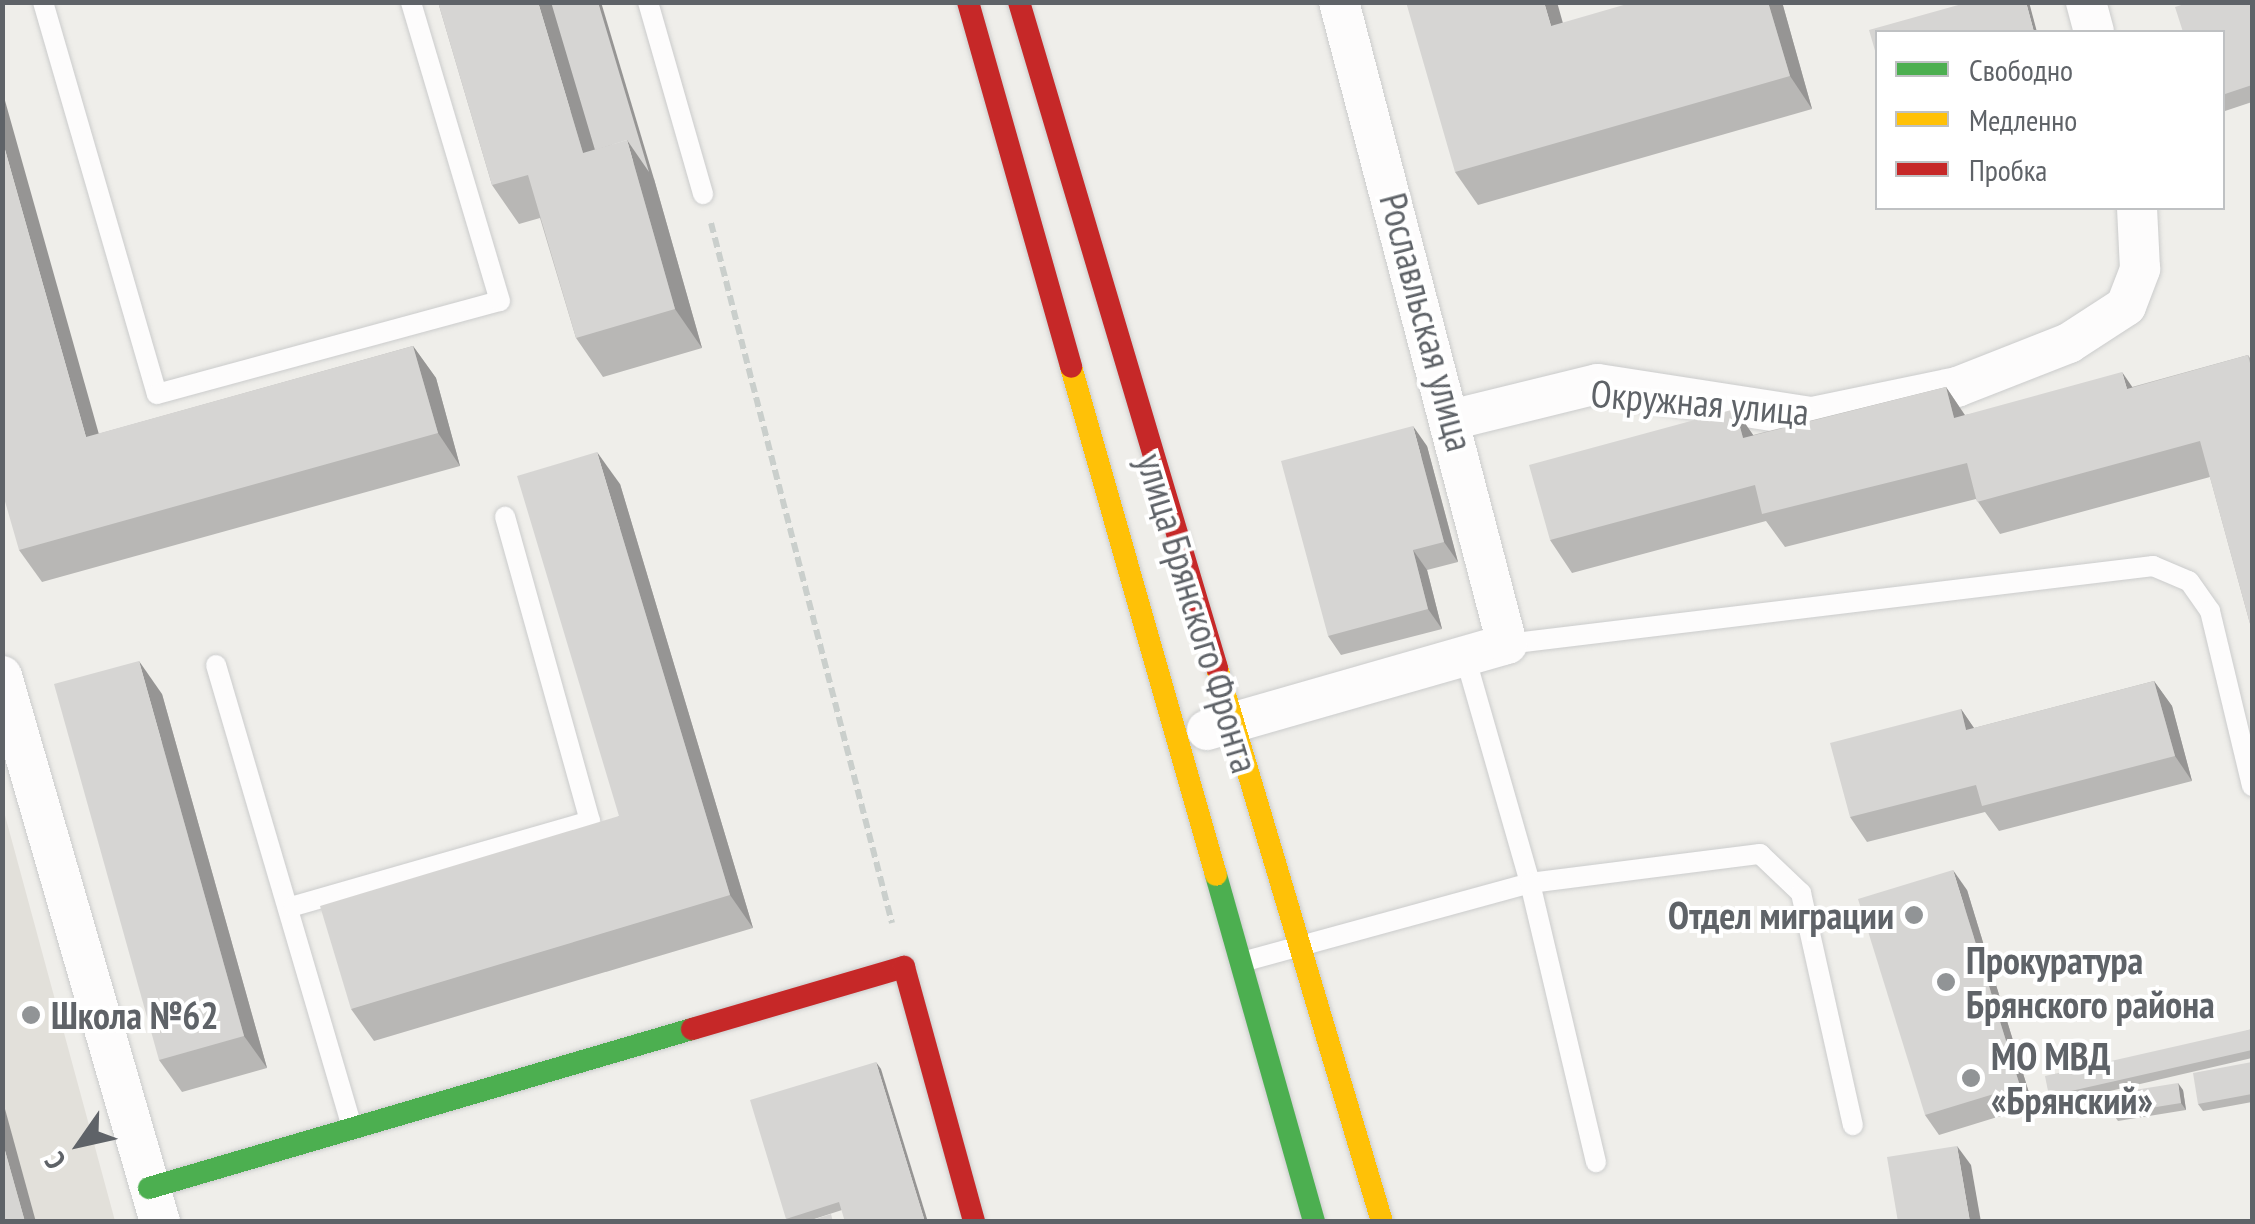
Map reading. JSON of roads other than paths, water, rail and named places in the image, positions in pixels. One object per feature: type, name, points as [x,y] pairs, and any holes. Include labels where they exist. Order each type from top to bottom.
[{"type":"main road","name":"улица Брянского Фронта","points":[[968,2],[1314,1222]]},
{"type":"main road","name":"улица Брянского Фронта","points":[[1018,2],[1382,1222]]},
{"type":"main road","points":[[154,1205],[350,1124],[904,967],[974,1222]]},
{"type":"street","name":"Рославльская улица","points":[[1339,2],[1455,419],[1507,644]]},
{"type":"street","points":[[2086,2],[2093,30]]},
{"type":"street","name":"Окружная улица","points":[[1455,419],[1598,384],[1812,416],[1957,387],[2069,343],[2126,306],[2140,269],[2137,210]]},
{"type":"street","points":[[1176,740],[1507,644]]},
{"type":"street","points":[[2,676],[154,1205]]},
{"type":"lane","points":[[42,2],[157,394],[500,301],[412,2]]},
{"type":"lane","points":[[648,2],[703,194]]},
{"type":"lane","points":[[294,906],[590,820],[505,517]]},
{"type":"lane","points":[[1507,644],[2153,566],[2189,582],[2210,611],[2252,786]]},
{"type":"lane","points":[[1465,656],[1530,883],[1596,1162]]},
{"type":"lane","points":[[216,665],[294,906],[350,1124]]},
{"type":"lane","points":[[1240,963],[1530,883],[1760,854],[1801,893],[1853,1125]]},
{"type":"place","name":"Отдел миграции","points":[[1914,915]]},
{"type":"place","name":"Прокуратура Брянского района","points":[[1946,982]]},
{"type":"place","name":"Школа №62","points":[[31,1015]]},
{"type":"place","name":"МО МВД «Брянский»","points":[[1971,1078]]}]
